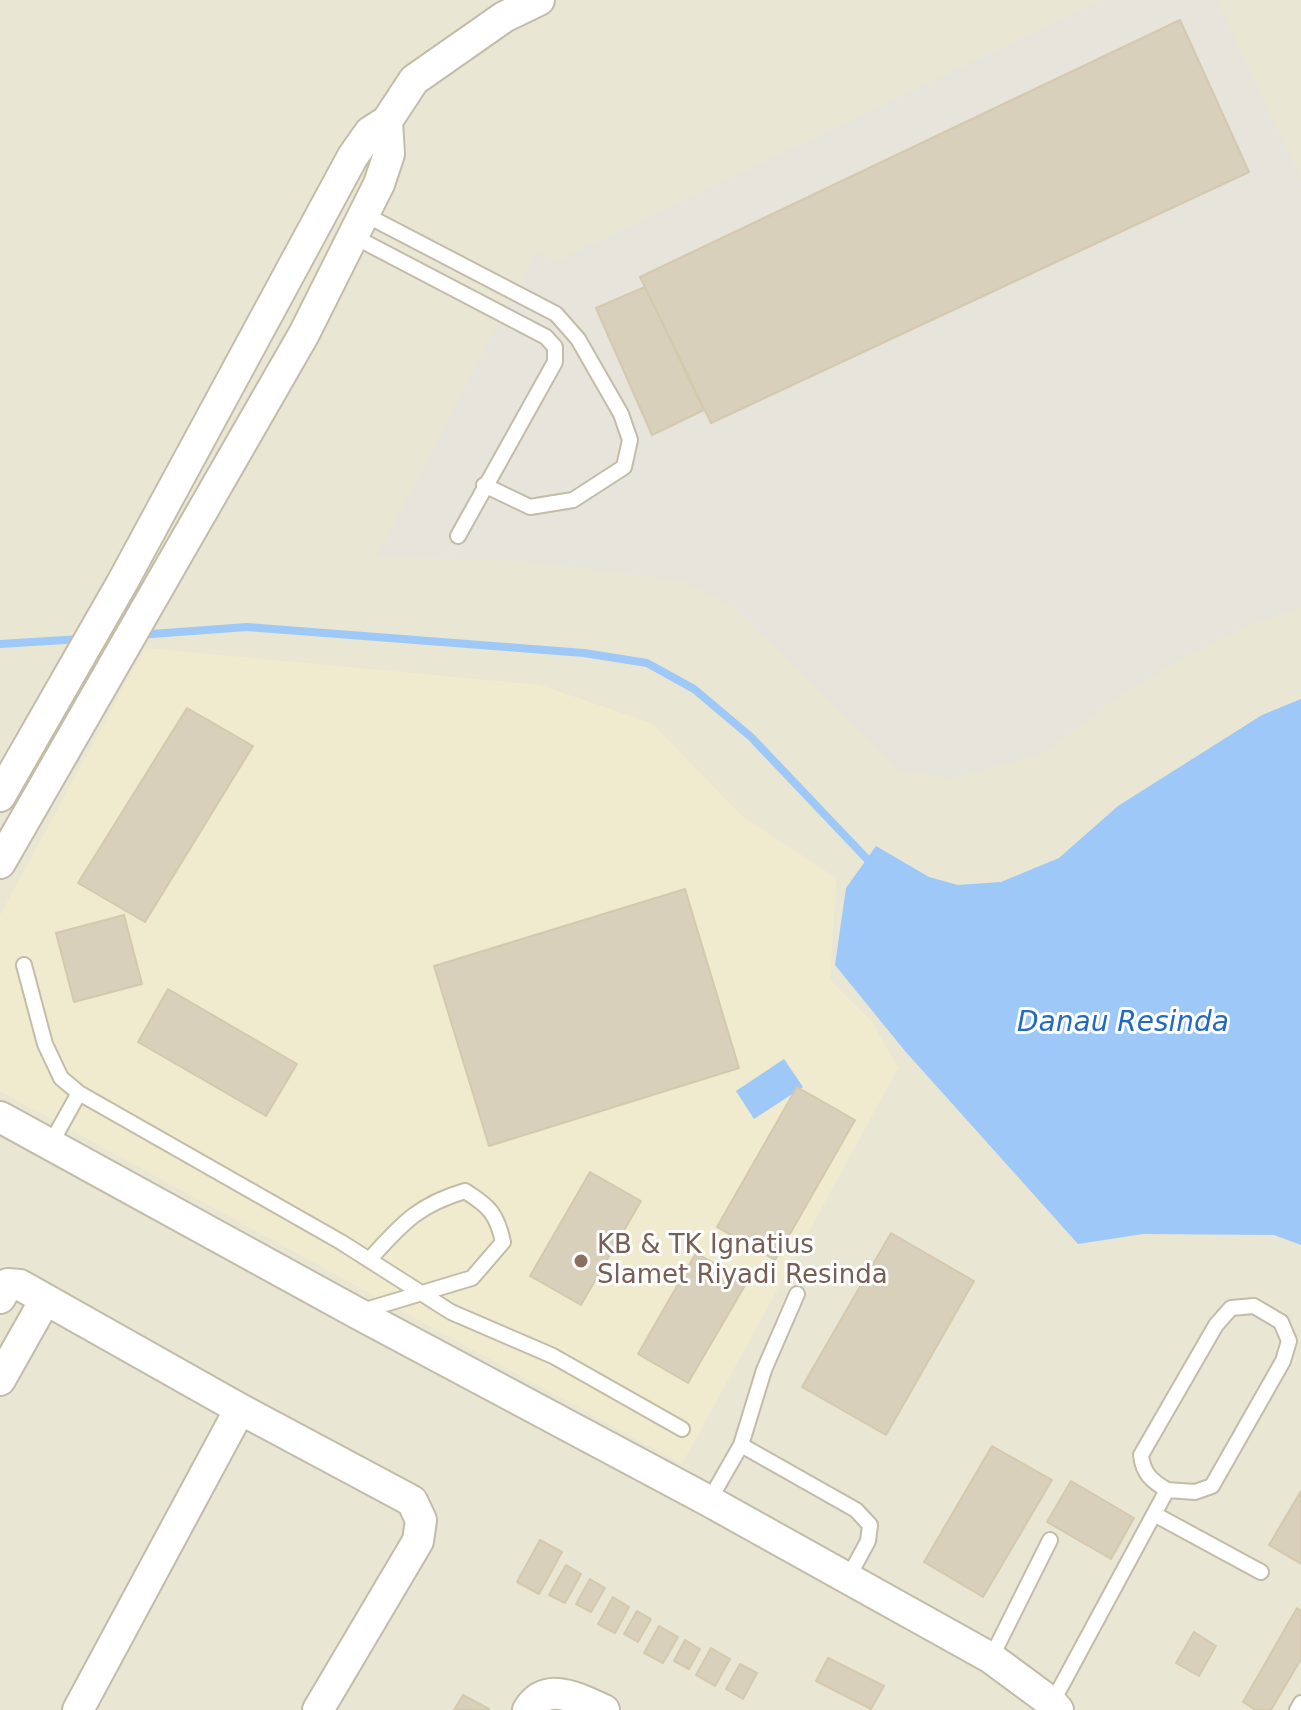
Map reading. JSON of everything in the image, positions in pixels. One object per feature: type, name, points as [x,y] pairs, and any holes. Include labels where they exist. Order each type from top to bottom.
[{"type":"street","points":[[0,796],[122,583],[353,156],[370,132],[387,121],[414,80],[504,17],[539,0]]},
{"type":"street","points":[[0,863],[304,334],[379,184],[389,154],[387,121]]},
{"type":"street","points":[[0,1117],[848,1578],[991,1658],[1055,1706]]},
{"type":"street","points":[[0,1298],[8,1284],[13,1283],[412,1501],[421,1520],[418,1541],[318,1710]]},
{"type":"street","points":[[0,1380],[45,1300]]},
{"type":"street","points":[[78,1710],[240,1409]]},
{"type":"street","points":[[528,1710],[548,1693],[570,1695],[604,1710]]},
{"type":"lane","points":[[358,225],[556,314],[584,347],[621,414],[630,440],[624,467],[573,500],[530,507],[484,485]]},
{"type":"lane","points":[[358,225],[546,337],[555,347],[555,362]]},
{"type":"lane","points":[[458,536],[555,362],[565,348],[584,347]]},
{"type":"lane","points":[[24,965],[45,1044],[61,1078],[79,1093],[369,1260],[451,1312],[553,1356],[682,1429]]},
{"type":"lane","points":[[50,1145],[79,1093]]},
{"type":"lane","points":[[357,1313],[472,1278],[503,1242],[499,1220],[482,1202],[465,1191],[443,1197],[409,1216],[369,1260]]},
{"type":"lane","points":[[709,1501],[741,1445],[764,1370],[797,1294]]},
{"type":"lane","points":[[1254,1306],[1281,1322],[1289,1341],[1283,1361],[1212,1486],[1195,1492],[1167,1490],[1153,1482],[1143,1469],[1141,1455],[1216,1325],[1231,1308],[1254,1306]]},
{"type":"lane","points":[[741,1445],[856,1510],[870,1525],[868,1541],[848,1578]]},
{"type":"lane","points":[[1055,1706],[1167,1490]]},
{"type":"lane","points":[[1154,1514],[1261,1572]]},
{"type":"lane","points":[[991,1658],[1050,1540]]},
{"type":"lane","points":[[1297,1710],[1301,1703]]},
{"type":"shaded area","points":[[0,0],[1301,0],[1301,1710],[0,1710]]},
{"type":"shaded area","points":[[1102,0],[1217,0],[1301,179],[1301,608],[1249,625],[1182,658],[1119,696],[1042,754],[952,778],[903,772],[731,605],[683,581],[523,561],[377,557],[536,251],[555,262]]},
{"type":"shaded area","points":[[145,648],[540,685],[653,724],[742,816],[836,878],[830,980],[872,1022],[898,1068],[682,1464],[0,1091],[0,915]]},
{"type":"water","name":"Danau Resinda","points":[[1301,699],[1301,1245],[1274,1235],[1143,1234],[1078,1244],[905,1051],[835,965],[846,888],[876,846],[929,877],[958,885],[1001,882],[1059,858],[1118,806],[1262,715]]},
{"type":"water","points":[[784,1059],[803,1087],[754,1119],[736,1091]]},
{"type":"building","points":[[1180,20],[1249,172],[711,423],[640,277]]},
{"type":"building","points":[[645,287],[704,410],[652,435],[596,308]]},
{"type":"building","points":[[187,708],[253,746],[145,922],[78,883]]},
{"type":"building","points":[[685,889],[739,1068],[489,1146],[434,966]]},
{"type":"building","points":[[124,915],[142,984],[74,1002],[56,933]]},
{"type":"building","points":[[168,989],[297,1064],[266,1116],[138,1042]]},
{"type":"building","points":[[797,1087],[855,1120],[775,1260],[717,1227]]},
{"type":"building","points":[[590,1172],[641,1201],[581,1305],[530,1276]]},
{"type":"building","points":[[891,1233],[974,1281],[886,1435],[802,1387]]},
{"type":"building","points":[[696,1253],[747,1282],[688,1383],[638,1354]]},
{"type":"building","points":[[992,1446],[1052,1480],[983,1597],[924,1562]]},
{"type":"building","points":[[1071,1481],[1134,1518],[1111,1559],[1047,1522]]},
{"type":"building","points":[[1301,1491],[1301,1564],[1269,1545]]},
{"type":"building","points":[[540,1540],[562,1552],[539,1594],[517,1582]]},
{"type":"building","points":[[566,1565],[581,1574],[565,1603],[549,1595]]},
{"type":"building","points":[[590,1579],[605,1588],[591,1612],[576,1604]]},
{"type":"building","points":[[613,1597],[629,1607],[615,1633],[598,1624]]},
{"type":"building","points":[[1297,1608],[1301,1611],[1301,1659],[1271,1710],[1256,1710],[1243,1702]]},
{"type":"building","points":[[637,1611],[651,1619],[638,1642],[624,1634]]},
{"type":"building","points":[[659,1626],[678,1637],[663,1663],[644,1653]]},
{"type":"building","points":[[1194,1632],[1216,1646],[1199,1676],[1176,1663]]},
{"type":"building","points":[[685,1640],[700,1649],[689,1669],[674,1661]]},
{"type":"building","points":[[711,1648],[730,1659],[715,1686],[696,1675]]},
{"type":"building","points":[[828,1658],[884,1686],[871,1709],[816,1681]]},
{"type":"building","points":[[740,1664],[757,1673],[743,1699],[726,1689]]},
{"type":"building","points":[[463,1695],[489,1709],[454,1710]]},
{"type":"waterway","points":[[138,635],[247,627],[584,653],[647,663],[694,689],[751,737],[867,859]]},
{"type":"waterway","points":[[0,644],[81,639]]},
{"type":"place","name":"KB & TK Ignatius Slamet Riyadi Resinda","points":[[581,1261]]}]
